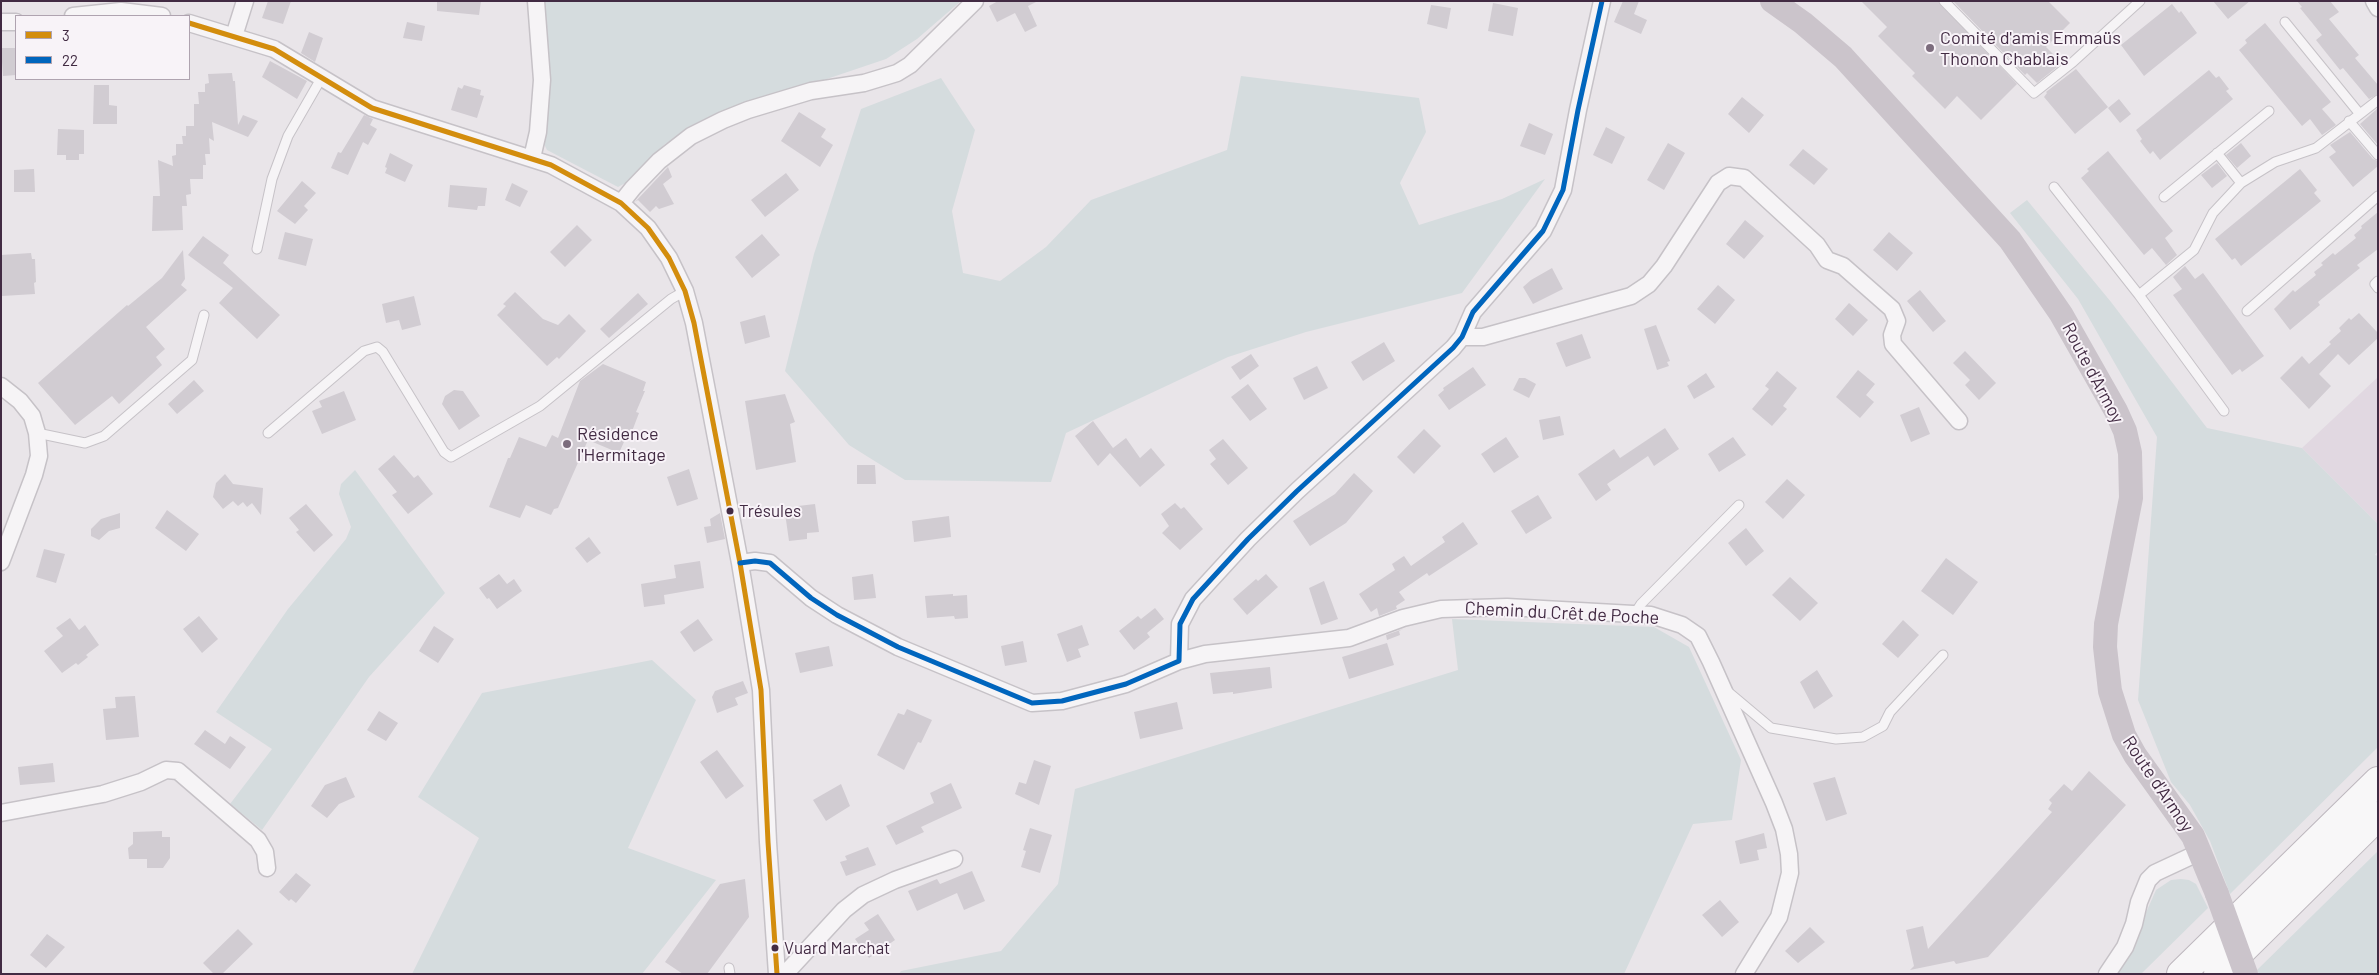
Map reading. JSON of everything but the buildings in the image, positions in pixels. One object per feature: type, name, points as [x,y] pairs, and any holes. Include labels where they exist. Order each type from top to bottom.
[{"type":"highway","points":[[2182,974],[2378,782]]},
{"type":"highway","points":[[2218,974],[2378,816]]},
{"type":"main road","name":"Route d'Armoy","points":[[1772,1],[1803,23],[1843,57],[2010,240],[2061,314],[2116,411],[2125,431],[2130,453],[2131,498],[2106,624],[2106,662],[2110,691],[2116,714],[2135,755],[2184,822],[2200,852],[2246,974]]},
{"type":"street","points":[[234,36],[245,1]]},
{"type":"street","points":[[532,158],[538,132],[542,80],[536,1]]},
{"type":"street","points":[[620,203],[660,161],[691,136],[723,120],[770,102],[811,91],[864,83],[897,73],[910,65],[975,1]]},
{"type":"street","points":[[1179,661],[1180,624],[1193,599],[1255,532],[1441,362],[1462,337],[1473,312],[1543,231],[1563,190],[1602,1]]},
{"type":"street","points":[[83,15],[154,10]]},
{"type":"street","points":[[1,22],[15,22]]},
{"type":"street","points":[[190,23],[274,49],[372,108],[532,158],[576,177],[620,203],[635,215],[669,258],[685,291],[696,332],[740,563],[764,716],[768,842],[777,974]]},
{"type":"street","points":[[1462,337],[1483,337],[1631,296],[1649,284],[1664,266],[1718,183],[1729,176],[1744,178],[1817,245],[1827,260],[1843,266],[1892,309],[1897,321],[1892,335],[1893,344],[1959,421]]},
{"type":"street","points":[[1,386],[20,401],[32,416],[37,433],[39,456],[34,475],[1,562]]},
{"type":"street","name":"Chemin du Crêt de Poche","points":[[740,563],[763,561],[770,563],[805,594],[837,615],[898,646],[1032,703],[1062,701],[1126,684],[1179,661],[1205,654],[1302,645],[1349,638],[1403,618],[1441,609],[1507,607],[1651,615],[1668,619],[1682,625],[1698,636],[1774,802],[1784,829],[1790,863],[1788,887],[1778,918],[1744,974]]},
{"type":"street","points":[[1,813],[103,794],[142,782],[166,770],[178,771],[258,840],[265,852],[267,868]]},
{"type":"street","points":[[2107,974],[2125,947],[2148,880],[2155,873],[2200,852]]},
{"type":"street","points":[[785,974],[844,910],[863,895],[895,880],[954,858]]},
{"type":"lane","points":[[1944,1],[2034,93],[2073,62],[2140,1]]},
{"type":"lane","points":[[2285,22],[2359,113]]},
{"type":"lane","points":[[256,249],[272,179],[288,136],[322,77]]},
{"type":"lane","points":[[2139,295],[2194,250],[2213,213],[2241,183],[2275,162],[2316,148],[2378,100]]},
{"type":"lane","points":[[2164,197],[2269,111]]},
{"type":"lane","points":[[2349,121],[2378,155]]},
{"type":"lane","points":[[2217,153],[2241,183]]},
{"type":"lane","points":[[2054,187],[2139,295],[2224,411]]},
{"type":"lane","points":[[2248,311],[2378,196]]},
{"type":"lane","points":[[2378,281],[2375,284],[2378,288]]},
{"type":"lane","points":[[268,433],[364,351],[377,347],[383,352],[444,452],[450,457],[540,406],[671,299],[685,291]]},
{"type":"lane","points":[[37,433],[84,443],[104,436],[192,360],[204,315]]},
{"type":"lane","points":[[1634,615],[1641,604],[1738,505]]},
{"type":"lane","points":[[1720,685],[1771,728],[1836,739],[1863,737],[1884,726],[1890,712],[1943,655]]},
{"type":"shaded area","points":[[542,1],[961,1],[917,39],[886,59],[708,119],[665,144],[631,180],[618,187],[547,150],[543,142]]},
{"type":"shaded area","points":[[1241,76],[1419,98],[1426,132],[1400,183],[1419,225],[1502,199],[1545,179],[1462,293],[1306,332],[1228,357],[1066,433],[1051,482],[905,480],[849,445],[785,371],[814,254],[861,109],[941,78],[975,130],[952,211],[963,273],[1000,281],[1046,247],[1091,200],[1227,150]]},
{"type":"shaded area","points":[[2027,200],[2111,302],[2207,428],[2302,448],[2378,524],[2378,551],[2375,555],[2378,556],[2378,747],[2230,894],[2210,841],[2190,805],[2171,782],[2138,700],[2157,437],[2078,299],[2010,213]]},
{"type":"shaded area","points":[[2378,377],[2378,524],[2302,448]]},
{"type":"shaded area","points":[[355,470],[445,593],[369,677],[262,830],[230,804],[272,749],[216,712],[288,609],[346,539],[351,527],[339,494],[341,484]]},
{"type":"shaded area","points":[[1452,619],[1654,627],[1689,647],[1741,760],[1732,820],[1693,824],[1624,974],[899,974],[901,971],[1001,951],[1058,884],[1075,789],[1458,670]]},
{"type":"shaded area","points":[[652,660],[696,700],[628,848],[716,880],[642,974],[412,974],[479,838],[418,797],[482,693]]},
{"type":"shaded area","points":[[2378,851],[2378,974],[2259,974],[2257,970]]},
{"type":"shaded area","points":[[2171,880],[2189,880],[2196,884],[2208,908],[2141,974],[2113,974],[2133,942],[2156,890]]},
{"type":"transit line","name":"22","points":[[740,563],[755,561],[770,563],[811,598],[837,615],[898,647],[1032,703],[1062,701],[1126,684],[1179,661],[1180,624],[1193,599],[1248,539],[1297,491],[1453,348],[1462,337],[1473,312],[1543,231],[1563,190],[1602,1]]},
{"type":"transit line","name":"3","points":[[190,23],[274,49],[372,108],[551,165],[621,203],[648,228],[669,258],[685,291],[694,323],[740,563],[761,690],[768,842],[777,974]]},
{"type":"place","name":"Comité d'amis Emmaüs Thonon Chablais","points":[[1930,48]]},
{"type":"place","name":"Résidence l'Hermitage","points":[[567,444]]},
{"type":"place","name":"Trésules","points":[[730,511]]},
{"type":"place","name":"Vuard Marchat","points":[[775,948]]}]
